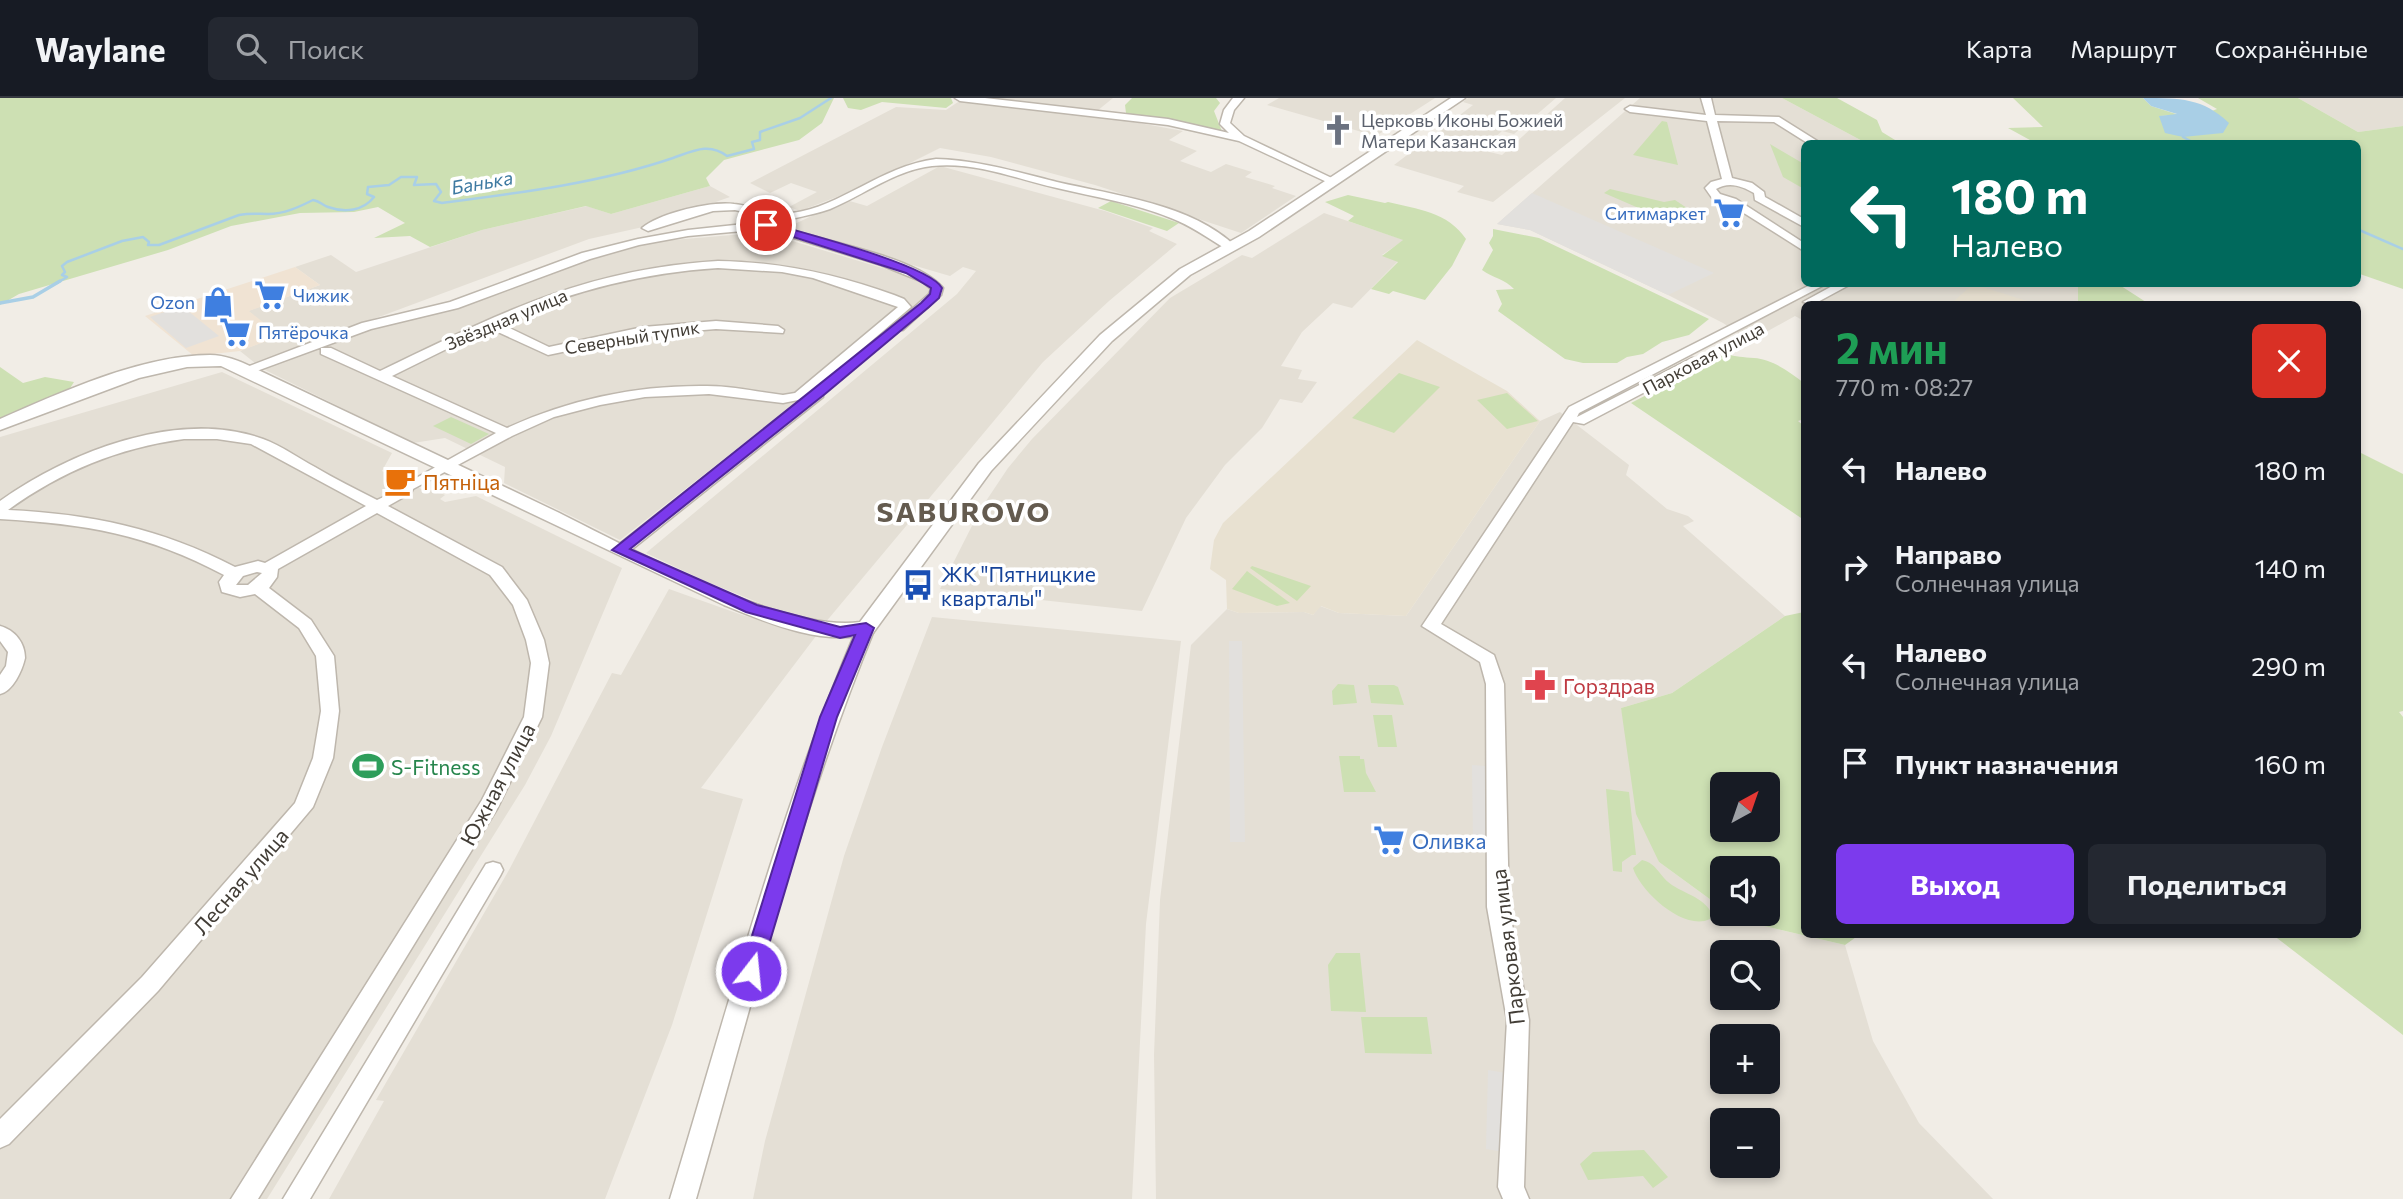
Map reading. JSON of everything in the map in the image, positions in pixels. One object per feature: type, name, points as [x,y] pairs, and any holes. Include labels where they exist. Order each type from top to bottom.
[{"type":"street","points":[[960,98],[1168,122],[1242,139],[1333,181]]},
{"type":"street","points":[[1239,98],[1231,105],[1225,124],[1242,139]]},
{"type":"street","points":[[683,1199],[793,827],[829,717],[866,628],[985,467],[1106,338],[1185,272],[1230,247],[1459,98]]},
{"type":"street","points":[[1706,98],[1709,119],[1728,182]]},
{"type":"street","points":[[1630,109],[1709,119],[1776,119],[1810,140]]},
{"type":"street","points":[[246,370],[367,326],[454,305],[586,256],[676,236],[766,225],[781,218],[800,215],[846,198],[906,168],[933,162],[984,168],[1158,210],[1194,225],[1230,247]]},
{"type":"street","points":[[1801,222],[1759,198],[1759,192],[1752,187],[1728,182],[1711,187],[1711,192],[1732,201],[1801,246]]},
{"type":"street","points":[[648,228],[701,209],[720,206],[781,218]]},
{"type":"street","points":[[620,550],[821,391],[935,295],[937,288],[934,283],[910,271],[766,225]]},
{"type":"street","name":"Звёздная улица","points":[[380,376],[560,294],[661,270],[718,265],[763,267],[812,274],[858,286],[900,302],[905,307],[799,396],[783,399],[709,390],[645,393],[549,414],[507,433]]},
{"type":"street","name":"Парковая улица","points":[[1516,1199],[1511,1187],[1518,1020],[1498,906],[1494,684],[1488,659],[1431,626],[1574,411],[1814,287]]},
{"type":"street","name":"Парковая улица","points":[[1812,301],[1839,287]]},
{"type":"street","name":"Парковая улица","points":[[1560,430],[1801,307]]},
{"type":"street","name":"Северный тупик","points":[[491,324],[548,351],[596,339],[656,330],[716,325],[778,330]]},
{"type":"street","points":[[326,351],[507,433]]},
{"type":"street","points":[[0,425],[67,398],[174,364],[213,360],[246,370],[620,550],[751,608],[840,632],[866,628]]},
{"type":"street","points":[[0,514],[61,517],[129,531],[180,546],[235,574],[254,567],[262,578],[377,506],[507,433]]},
{"type":"street","name":"Южная улица","points":[[0,508],[28,486],[60,469],[113,450],[162,438],[198,434],[250,439],[496,571],[521,604],[536,640],[540,663],[534,717],[490,804],[244,1199]]},
{"type":"street","name":"Лесная улица","points":[[0,1136],[150,984],[303,807],[323,758],[330,711],[325,656],[304,624],[262,578]]},
{"type":"street","points":[[0,632],[12,639],[17,650],[15,668],[0,688]]},
{"type":"street","points":[[296,1199],[493,870]]},
{"type":"shaded area","points":[[971,98],[1113,98],[1097,111]]},
{"type":"shaded area","points":[[1279,98],[1435,98],[1376,136],[1267,105]]},
{"type":"shaded area","points":[[1468,98],[1556,98],[1514,134],[1502,131],[1481,150],[1502,155],[1565,98],[1625,98],[1493,202],[1457,192],[1464,186],[1394,165],[1473,105],[1463,102]]},
{"type":"shaded area","points":[[1640,98],[1782,98],[1860,140],[1801,140],[1801,287],[2078,287],[2078,301],[1801,301],[1801,319],[1795,316],[1750,341],[1723,323],[1668,295],[1530,230],[1497,224]]},
{"type":"shaded area","points":[[2298,98],[2403,98],[2403,126],[2358,132]]},
{"type":"shaded area","points":[[961,100],[1117,119],[1183,131],[1169,140],[1197,151],[1180,161],[1211,172],[1226,164],[1252,172],[1245,177],[1296,196],[1241,233],[1095,185],[991,157],[940,148],[860,188],[800,211],[789,207],[817,192],[791,183],[770,193],[750,183],[896,107],[946,110]]},
{"type":"shaded area","points":[[940,166],[1105,211],[1153,228],[1149,231],[1177,244],[1109,301],[1043,362],[825,623],[782,612],[705,581],[646,553],[957,294],[976,271],[963,267],[950,276],[786,228],[846,200],[867,206]]},
{"type":"shaded area","points":[[710,186],[730,197],[643,227],[589,239],[255,363],[240,351],[279,336],[248,311],[320,285],[295,267],[331,255],[356,272],[482,230],[587,206],[611,214]]},
{"type":"shaded area","points":[[1532,193],[1714,273],[1668,295],[1530,230],[1497,224]]},
{"type":"shaded area","points":[[1324,213],[1404,240],[1382,255],[1398,261],[1352,308],[1333,303],[1302,332],[1281,366],[1302,370],[1298,379],[1317,382],[1302,403],[1280,399],[1262,428],[1225,465],[1186,518],[1142,611],[940,589],[980,510],[1008,468],[1032,439],[1170,298],[1242,255],[1252,258]]},
{"type":"shaded area","points":[[744,234],[779,237],[909,276],[933,288],[919,307],[620,540],[504,483],[505,467],[445,438],[413,443],[261,368],[378,324],[457,307],[598,255],[661,241]]},
{"type":"shaded area","points":[[295,267],[320,285],[249,311],[280,336],[240,351],[194,356],[145,316]]},
{"type":"shaded area","points":[[1970,287],[1982,287],[2027,301],[1954,301]]},
{"type":"shaded area","points":[[182,306],[219,336],[186,348],[150,317]]},
{"type":"shaded area","points":[[1417,340],[1507,391],[1540,421],[1406,616],[1339,613],[1321,606],[1313,615],[1304,612],[1239,613],[1227,609],[1226,580],[1210,569],[1214,540],[1223,523]]},
{"type":"shaded area","points":[[222,372],[392,453],[382,471],[386,473],[393,469],[401,473],[397,477],[427,492],[433,489],[445,495],[440,499],[445,502],[476,496],[622,568],[551,736],[525,785],[267,1199],[0,1199],[0,437]]},
{"type":"shaded area","points":[[1560,412],[1629,465],[1626,475],[1667,509],[1688,516],[1694,521],[1683,526],[1785,616],[1672,693],[1621,708],[1659,862],[1710,899],[1710,926],[1764,926],[1801,935],[1801,938],[1815,938],[1845,945],[1873,1041],[1919,1123],[1993,1199],[1156,1199],[1154,1055],[1160,900],[1191,645],[1227,609],[1239,613],[1304,612],[1313,615],[1320,606],[1339,613],[1406,616],[1540,421]]},
{"type":"shaded area","points":[[669,589],[742,615],[816,636],[701,788],[743,799],[672,1025],[605,1199],[329,1199],[384,1101],[376,1100],[509,870],[612,673],[621,675]]},
{"type":"shaded area","points":[[932,617],[1181,641],[1146,924],[1132,1199],[753,1199],[765,1141],[844,856]]},
{"type":"shaded area","points":[[1229,641],[1242,641],[1245,842],[1230,842]]},
{"type":"shaded area","points":[[1472,765],[1485,766],[1487,844],[1473,843]]},
{"type":"shaded area","points":[[1488,1070],[1506,1073],[1504,1152],[1486,1149]]},
{"type":"green space","points":[[0,98],[834,98],[822,123],[799,140],[724,160],[706,178],[710,186],[611,214],[586,206],[482,230],[430,247],[410,236],[374,238],[405,223],[378,207],[354,212],[300,213],[231,226],[168,250],[19,294],[0,305]]},
{"type":"green space","points":[[843,98],[951,98],[953,103],[946,108],[882,102],[861,110],[848,108]]},
{"type":"green space","points":[[1132,98],[1216,98],[1220,103],[1214,111],[1223,134],[1126,113],[1125,105]]},
{"type":"green space","points":[[1782,98],[1837,98],[1877,120],[1882,132],[1895,140],[1860,140]]},
{"type":"green space","points":[[2013,98],[2143,98],[2151,106],[2179,115],[2160,116],[2166,129],[2217,109],[2198,98],[2298,98],[2358,132],[2403,126],[2403,289],[2361,274],[2361,140],[2030,140],[2008,128],[2043,127]]},
{"type":"green space","points":[[1662,121],[1667,122],[1678,165],[1633,155]]},
{"type":"green space","points":[[1770,144],[1801,162],[1801,187],[1783,177]]},
{"type":"green space","points":[[1610,189],[1664,202],[1675,200],[1690,210],[1657,216],[1604,193]]},
{"type":"green space","points":[[1348,195],[1431,213],[1450,223],[1466,239],[1452,266],[1425,300],[1393,291],[1389,294],[1371,289],[1398,262],[1382,256],[1403,240],[1348,221],[1354,216],[1325,202]]},
{"type":"green space","points":[[1111,201],[1179,223],[1167,231],[1098,208]]},
{"type":"green space","points":[[1493,229],[1539,238],[1709,319],[1689,335],[1662,342],[1643,354],[1627,357],[1617,363],[1583,363],[1565,359],[1498,311],[1502,304],[1496,290],[1514,289],[1482,270],[1493,250],[1489,243]]},
{"type":"green space","points":[[2078,287],[2123,287],[2144,301],[2078,301]]},
{"type":"green space","points":[[1726,354],[1761,359],[1787,371],[1801,381],[1801,420],[1798,421],[1801,424],[1801,518],[1631,403]]},
{"type":"green space","points":[[0,367],[23,383],[45,377],[74,382],[67,393],[0,418]]},
{"type":"green space","points":[[1399,373],[1440,387],[1394,433],[1352,418]]},
{"type":"green space","points":[[1507,393],[1538,421],[1507,429],[1477,400]]},
{"type":"green space","points":[[451,417],[489,434],[471,444],[433,426]]},
{"type":"green space","points":[[2361,453],[2403,474],[2403,711],[2399,712],[2403,717],[2403,1035],[2277,938],[2361,938]]},
{"type":"green space","points":[[1252,566],[1311,586],[1297,601],[1250,568]]},
{"type":"green space","points":[[1247,571],[1290,603],[1277,606],[1232,589]]},
{"type":"green space","points":[[1801,613],[1801,935],[1764,926],[1780,926],[1780,856],[1710,856],[1710,899],[1659,862],[1636,814],[1621,708],[1672,693],[1785,616]]},
{"type":"green space","points":[[1338,684],[1354,685],[1357,703],[1333,705],[1332,691]]},
{"type":"green space","points":[[1368,685],[1398,687],[1404,705],[1371,703]]},
{"type":"green space","points":[[1373,715],[1392,715],[1397,747],[1378,747]]},
{"type":"green space","points":[[1339,756],[1360,756],[1360,759],[1364,759],[1366,773],[1376,792],[1344,792]]},
{"type":"green space","points":[[1606,789],[1629,792],[1636,855],[1622,862],[1622,872],[1613,871]]},
{"type":"green space","points":[[1642,860],[1646,861],[1669,883],[1707,906],[1710,919],[1688,920],[1676,915],[1644,888],[1633,868]]},
{"type":"green space","points":[[1815,938],[1855,938],[1845,945]]},
{"type":"green space","points":[[1336,953],[1360,953],[1366,1012],[1331,1011],[1328,965]]},
{"type":"green space","points":[[1361,1017],[1427,1017],[1432,1054],[1365,1053]]},
{"type":"green space","points":[[1644,1150],[1668,1177],[1653,1188],[1643,1176],[1588,1180],[1580,1164],[1593,1152]]},
{"type":"water","points":[[2143,98],[2190,101],[2210,109],[2229,123],[2223,133],[2183,137],[2165,133],[2159,116],[2177,114],[2151,106]]},
{"type":"waterway","name":"Банька","points":[[57,283],[67,277],[62,275],[65,272],[62,266],[67,262],[122,241],[143,237],[149,242],[148,245],[159,245],[239,215],[280,213],[313,200],[334,209],[359,208],[374,197],[367,194],[368,187],[389,185],[401,177],[417,177],[414,185],[436,184],[441,192],[434,201],[442,203],[588,181],[701,149],[714,149],[727,156],[754,149],[752,142],[760,140],[760,132],[800,118],[831,98]]},
{"type":"waterway","points":[[2183,137],[2189,140]]},
{"type":"waterway","points":[[2361,231],[2403,249]]},
{"type":"waterway","name":"Банька","points":[[0,303],[33,297],[60,281]]},
{"type":"place","name":"Церковь Иконы Божией Матери Казанская","points":[[1338,130]]},
{"type":"place","name":"Ситимаркет","points":[[1729,213]]},
{"type":"place","name":"Чижик","points":[[270,295]]},
{"type":"place","name":"Ozon","points":[[218,302]]},
{"type":"place","name":"Пятёрочка","points":[[235,332]]},
{"type":"place","name":"Пятнiца","points":[[400,481]]},
{"type":"place","name":"ЖК \"Пятницкие кварталы\"","points":[[918,585]]},
{"type":"place","name":"Горздрав","points":[[1540,685]]},
{"type":"place","name":"S-Fitness","points":[[368,766]]},
{"type":"place","name":"Оливка","points":[[1389,840]]},
{"type":"district","name":"SABUROVO","points":[[964,511]]},
{"type":"route","points":[[751,971],[789,839],[829,717],[866,628],[840,632],[808,626],[751,608],[620,550],[821,391],[925,305],[935,295],[937,288],[934,283],[910,271],[766,225]]}]
